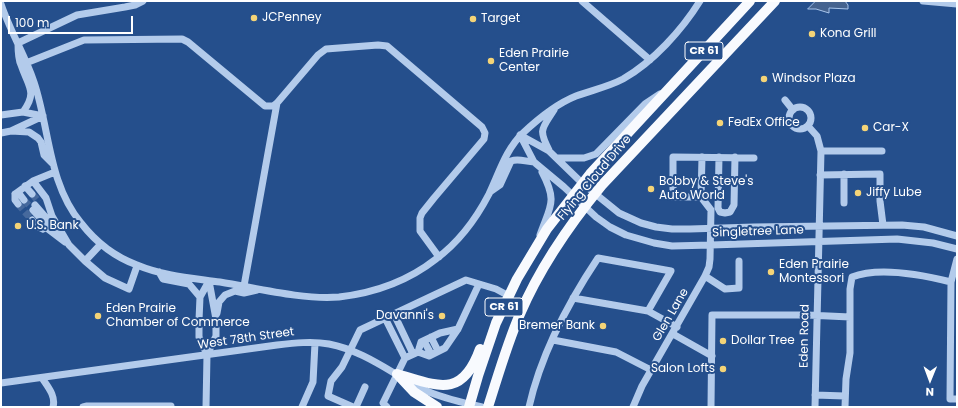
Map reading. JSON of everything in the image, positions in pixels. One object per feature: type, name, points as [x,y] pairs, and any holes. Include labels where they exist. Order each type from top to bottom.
[{"type":"main road","name":"Flying Cloud Drive","points":[[470,406],[478,376],[496,323],[535,247],[547,229],[582,183],[612,149],[750,1]]},
{"type":"main road","name":"Flying Cloud Drive","points":[[488,407],[520,313],[562,238],[584,207],[638,146],[775,1]]},
{"type":"main road","points":[[397,374],[436,386],[452,385],[469,372],[476,359],[485,334],[496,323]]},
{"type":"main road","points":[[397,374],[414,392],[437,407]]},
{"type":"street","points":[[18,43],[77,15],[86,12],[125,8],[143,1]]},
{"type":"street","points":[[582,1],[650,60]]},
{"type":"street","points":[[1,4],[33,80],[43,116],[55,172],[62,191],[74,214],[88,232],[101,244],[137,266],[159,272],[312,297],[338,297],[364,293],[385,287],[417,272],[439,257],[452,246],[472,222],[489,192],[505,157],[520,135],[539,119],[574,97],[610,85],[634,72],[650,60],[684,24],[700,1]]},
{"type":"street","points":[[923,1],[957,4]]},
{"type":"street","points":[[26,63],[84,40],[182,39],[188,42],[265,106],[273,106],[322,51],[340,47],[382,45],[391,49],[482,127],[485,133],[484,139],[430,203],[420,218],[420,231],[439,257]]},
{"type":"street","points":[[18,43],[20,64],[31,93],[31,98],[23,112]]},
{"type":"street","points":[[557,158],[584,158],[596,154],[645,104],[669,88]]},
{"type":"street","points":[[785,100],[793,110]]},
{"type":"street","points":[[244,286],[277,103]]},
{"type":"street","points":[[549,151],[542,136],[542,131],[555,108]]},
{"type":"street","points":[[799,108],[808,111],[810,117],[808,126],[798,129],[792,125],[790,122],[790,116],[793,110],[799,108]]},
{"type":"street","points":[[1,115],[23,112],[43,116]]},
{"type":"street","points":[[1,133],[11,131],[43,116]]},
{"type":"street","name":"Eden Road","points":[[808,126],[817,136],[821,151],[815,407]]},
{"type":"street","points":[[11,131],[29,132],[38,138],[43,146],[44,155],[53,164]]},
{"type":"street","points":[[520,135],[534,162],[541,170],[551,191],[552,203],[535,247]]},
{"type":"street","name":"Singletree Lane","points":[[520,135],[549,151],[595,194],[619,213],[641,224],[672,229],[819,226],[924,227],[957,236]]},
{"type":"street","points":[[821,151],[882,151]]},
{"type":"street","points":[[701,197],[673,197],[674,157],[754,158]]},
{"type":"street","points":[[702,157],[701,197],[710,210],[718,208]]},
{"type":"street","points":[[719,157],[718,208],[720,212],[725,213],[730,212],[733,208],[735,158]]},
{"type":"street","points":[[489,192],[500,185],[511,161],[519,160],[534,162]]},
{"type":"street","name":"Singletree Lane","points":[[541,170],[554,178],[596,217],[610,226],[640,240],[654,243],[672,246],[907,239],[957,249]]},
{"type":"street","points":[[20,190],[25,199],[15,200],[20,190],[33,181],[55,172]]},
{"type":"street","points":[[844,174],[844,204]]},
{"type":"street","points":[[820,175],[880,174],[880,201],[883,226]]},
{"type":"street","points":[[33,181],[46,198],[52,216],[69,245]]},
{"type":"street","name":"Glen Lane","points":[[633,407],[651,370],[677,327],[709,267],[711,245],[710,210]]},
{"type":"street","points":[[69,245],[35,225],[34,211],[69,245],[85,261],[105,278],[129,289],[137,266]]},
{"type":"street","points":[[85,261],[101,244]]},
{"type":"street","points":[[529,407],[556,330],[573,298],[598,258],[671,271],[648,312]]},
{"type":"street","points":[[957,259],[951,282],[950,399],[957,399]]},
{"type":"street","points":[[705,276],[726,289],[739,288],[739,261]]},
{"type":"street","points":[[159,272],[163,279],[189,284],[200,297]]},
{"type":"street","points":[[845,407],[846,379],[850,353],[850,289],[852,277],[862,273],[892,272],[929,276],[951,282]]},
{"type":"street","points":[[352,407],[328,396],[331,381],[342,367],[360,330],[466,280],[496,289],[509,296]]},
{"type":"street","points":[[206,407],[207,355],[200,337],[200,297],[209,281]]},
{"type":"street","points":[[209,281],[216,319]]},
{"type":"street","points":[[411,355],[429,356],[445,348],[458,329],[479,284]]},
{"type":"street","points":[[207,355],[216,336],[216,319],[219,302],[225,295],[235,291],[244,293],[264,289]]},
{"type":"street","points":[[573,298],[648,312],[677,327]]},
{"type":"street","points":[[392,315],[411,355]]},
{"type":"street","points":[[392,315],[411,355]]},
{"type":"street","points":[[711,407],[712,315],[850,317]]},
{"type":"street","points":[[383,406],[397,374],[421,342],[440,333],[458,329]]},
{"type":"street","points":[[673,334],[712,356]]},
{"type":"street","points":[[429,338],[436,352]]},
{"type":"street","points":[[429,338],[436,352]]},
{"type":"street","points":[[553,340],[616,352],[651,370]]},
{"type":"street","name":"West 78th Street","points":[[3,382],[296,343],[315,343],[329,344],[349,350],[373,360],[430,392],[470,406],[482,407]]},
{"type":"street","points":[[302,407],[313,382],[315,343]]},
{"type":"street","points":[[42,378],[53,394],[53,407]]},
{"type":"street","points":[[356,407],[365,387]]},
{"type":"street","points":[[815,395],[845,396]]},
{"type":"street","points":[[83,407],[171,407]]},
{"type":"water","points":[[816,1],[845,1],[848,5],[848,9],[829,8],[829,13],[816,9],[808,9]]},
{"type":"tunnel","points":[[32,194],[39,202]]},
{"type":"tunnel","points":[[24,200],[33,210]]},
{"type":"tunnel","points":[[18,204],[32,220]]},
{"type":"place","name":"JCPenney","points":[[254,18]]},
{"type":"place","name":"Target","points":[[473,19]]},
{"type":"place","name":"Kona Grill","points":[[812,34]]},
{"type":"place","name":"Eden Prairie Center","points":[[491,61]]},
{"type":"place","name":"Windsor Plaza","points":[[764,79]]},
{"type":"place","name":"FedEx Office","points":[[720,123]]},
{"type":"place","name":"Car-X","points":[[865,128]]},
{"type":"place","name":"Bobby & Steve's Auto World","points":[[651,189]]},
{"type":"place","name":"Jiffy Lube","points":[[858,193]]},
{"type":"place","name":"U.S. Bank","points":[[18,226]]},
{"type":"place","name":"Eden Prairie Montessori","points":[[771,272]]},
{"type":"place","name":"Eden Prairie Chamber of Commerce","points":[[98,316]]},
{"type":"place","name":"Davanni's","points":[[442,316]]},
{"type":"place","name":"Bremer Bank","points":[[603,326]]},
{"type":"place","name":"Dollar Tree","points":[[723,341]]},
{"type":"place","name":"Salon Lofts","points":[[723,369]]}]
